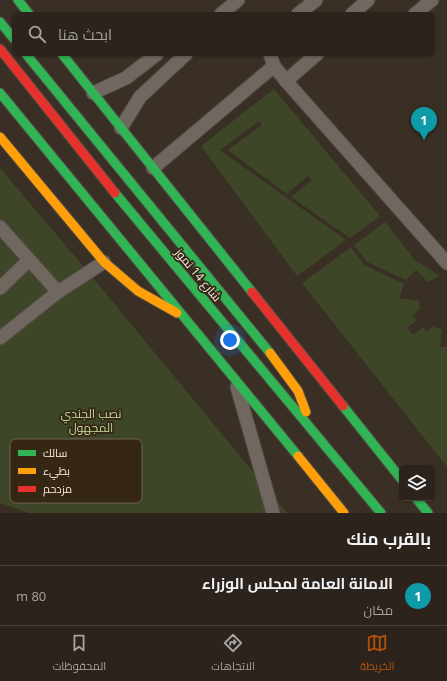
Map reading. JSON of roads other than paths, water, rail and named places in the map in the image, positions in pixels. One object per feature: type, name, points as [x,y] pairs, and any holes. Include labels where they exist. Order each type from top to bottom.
[{"type":"main road","points":[[18,0],[27,12]]},
{"type":"main road","points":[[0,22],[12,37]]},
{"type":"main road","name":"شارع 14 تموز","points":[[0,49],[145,230],[381,513]]},
{"type":"main road","points":[[28,56],[288,376],[306,410],[309,427]]},
{"type":"main road","points":[[64,56],[399,476]]},
{"type":"main road","points":[[0,93],[234,376],[344,513]]},
{"type":"main road","points":[[0,137],[104,262],[121,279],[140,294],[161,306],[184,315]]},
{"type":"main road","points":[[418,501],[428,513]]},
{"type":"lane","points":[[223,12],[238,0]]},
{"type":"lane","points":[[301,12],[316,0]]},
{"type":"lane","points":[[354,12],[368,0]]},
{"type":"lane","points":[[417,12],[432,0]]},
{"type":"lane","points":[[93,93],[126,78],[154,56]]},
{"type":"lane","points":[[121,128],[140,97],[184,56]]},
{"type":"lane","points":[[286,81],[315,56]]},
{"type":"lane","points":[[153,168],[272,60],[286,81],[447,263]]},
{"type":"lane","points":[[0,227],[58,292]]},
{"type":"lane","points":[[0,288],[30,260]]},
{"type":"lane","points":[[0,338],[58,292],[104,262]]},
{"type":"lane","points":[[234,376],[272,513]]},
{"type":"place","name":"الامانة العامة لمجلس الوزراء","points":[[424,140]]},
{"type":"park label","name":"نصب الجندي المجهول","points":[[91,421]]}]
